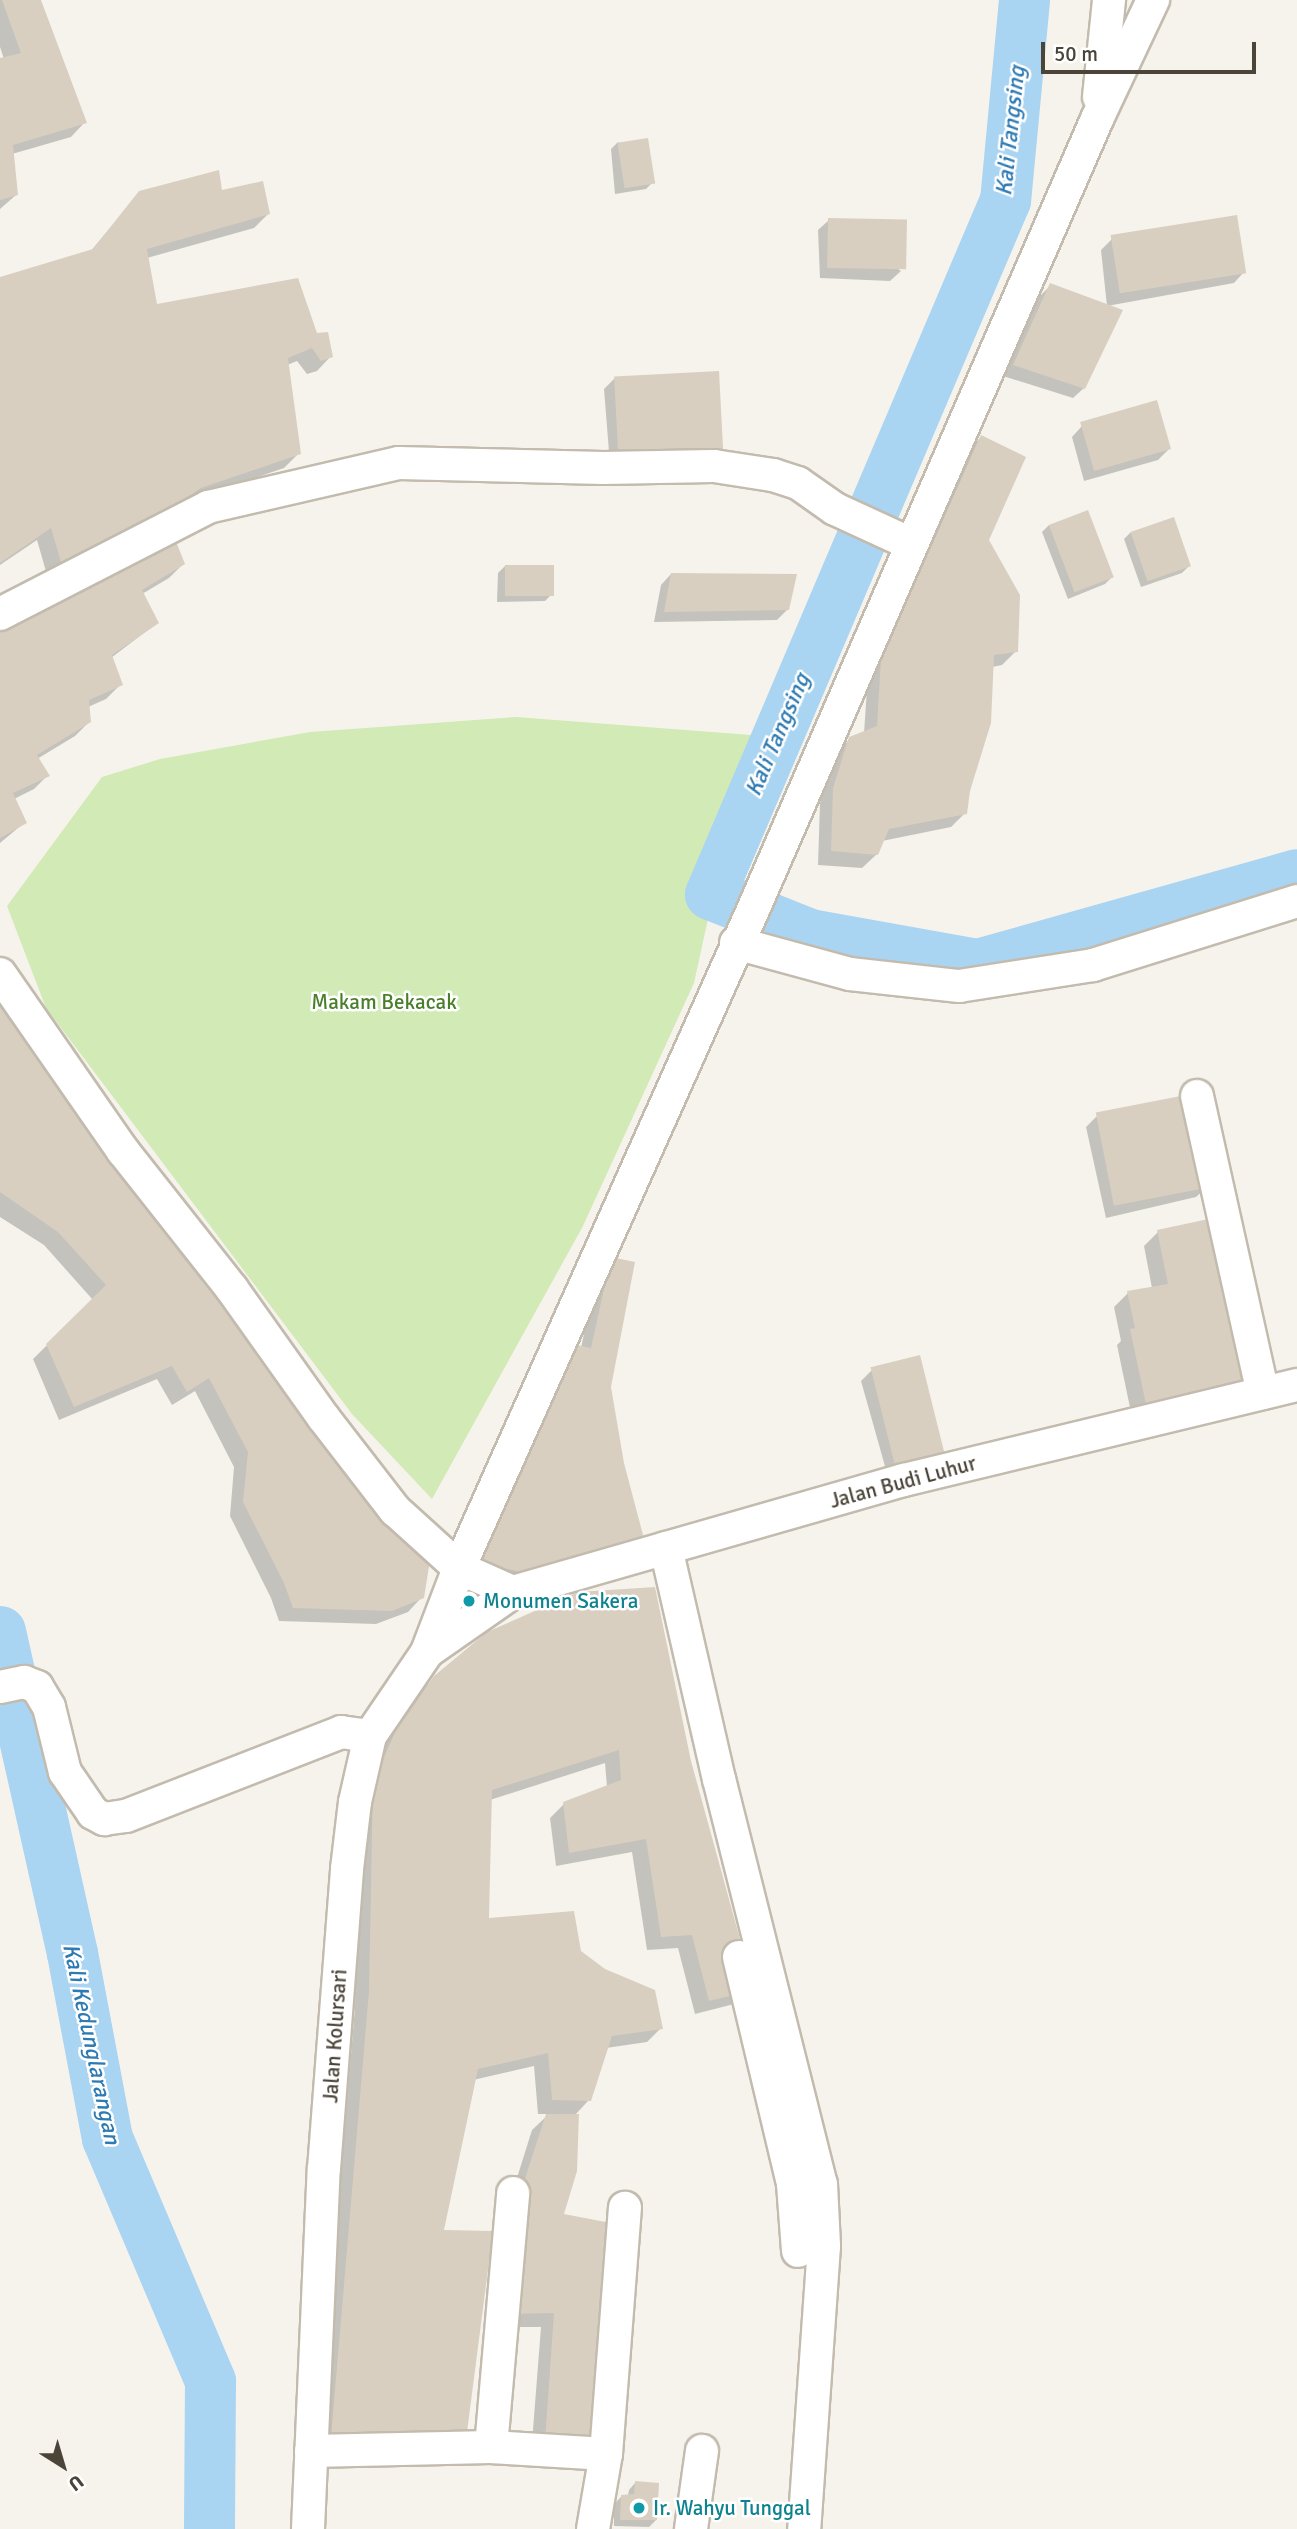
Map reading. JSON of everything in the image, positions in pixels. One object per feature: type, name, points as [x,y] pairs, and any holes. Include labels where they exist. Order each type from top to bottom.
[{"type":"street","points":[[1097,119],[1108,0]]},
{"type":"street","name":"Jalan Kolursari","points":[[308,2529],[324,2169],[347,1869],[355,1802],[370,1736],[428,1652],[459,1568],[755,903],[899,539],[1153,0]]},
{"type":"street","points":[[0,614],[208,507],[399,463],[714,466],[773,475],[798,483],[854,518],[899,539]]},
{"type":"street","points":[[738,940],[850,974],[959,986],[1093,965],[1297,901]]},
{"type":"street","points":[[0,974],[123,1151],[232,1289],[339,1438],[395,1510],[459,1568],[513,1592]]},
{"type":"street","points":[[1197,1096],[1262,1393]]},
{"type":"street","name":"Jalan Budi Luhur","points":[[428,1652],[513,1592],[904,1480],[1297,1385]]},
{"type":"street","points":[[666,1548],[719,1779],[789,2112],[798,2251]]},
{"type":"street","points":[[12,1685],[37,1687],[43,1695],[65,1772],[76,1793],[93,1813],[104,1819],[126,1816],[341,1732],[370,1736]]},
{"type":"street","points":[[738,1957],[789,2112],[821,2184],[824,2246],[804,2529]]},
{"type":"street","points":[[491,2447],[513,2193]]},
{"type":"street","points":[[593,2529],[606,2454],[625,2208]]},
{"type":"street","points":[[311,2451],[491,2447],[606,2454]]},
{"type":"street","points":[[691,2529],[702,2451]]},
{"type":"green space","name":"Makam Bekacak","points":[[516,717],[778,737],[715,887],[694,983],[583,1226],[432,1499],[352,1414],[46,1008],[7,906],[102,777],[160,759],[310,732]]},
{"type":"building","points":[[2,0],[41,0],[87,123],[13,145],[18,195],[0,200],[0,58],[21,53]]},
{"type":"building","points":[[648,138],[655,183],[625,188],[617,143]]},
{"type":"building","points":[[219,170],[222,190],[263,181],[270,214],[147,249],[157,304],[298,278],[317,333],[328,332],[333,357],[321,361],[312,348],[288,358],[301,454],[201,488],[173,507],[61,562],[51,528],[0,563],[0,277],[93,249],[139,191]]},
{"type":"building","points":[[1237,215],[1246,273],[1120,293],[1111,235]]},
{"type":"building","points":[[828,218],[907,219],[906,269],[827,268]]},
{"type":"building","points":[[1050,283],[1123,310],[1085,389],[1013,365]]},
{"type":"building","points":[[719,371],[724,459],[619,464],[614,376]]},
{"type":"building","points":[[1157,400],[1171,449],[1094,471],[1080,422]]},
{"type":"building","points":[[981,435],[1026,457],[989,540],[1020,595],[1018,652],[994,655],[991,723],[970,791],[967,814],[889,829],[878,855],[831,851],[833,788],[849,737],[877,726],[881,659]]},
{"type":"building","points":[[1088,510],[1114,577],[1075,592],[1049,525]]},
{"type":"building","points":[[1174,517],[1191,566],[1147,581],[1131,532]]},
{"type":"building","points":[[173,534],[185,564],[142,590],[159,623],[112,655],[123,685],[89,700],[91,722],[37,755],[50,776],[13,793],[27,823],[0,838],[0,623]]},
{"type":"building","points":[[505,565],[554,565],[554,596],[505,596]]},
{"type":"building","points":[[671,573],[797,574],[789,610],[664,612]]},
{"type":"building","points":[[0,987],[430,1560],[424,1598],[392,1611],[293,1608],[284,1583],[243,1502],[248,1452],[209,1378],[187,1392],[172,1366],[74,1407],[46,1344],[106,1285],[58,1232],[0,1192]]},
{"type":"building","points":[[1191,1094],[1209,1187],[1114,1206],[1096,1113]]},
{"type":"building","points":[[1218,1217],[1252,1384],[1147,1409],[1130,1329],[1135,1328],[1127,1291],[1168,1284],[1157,1230]]},
{"type":"building","points":[[611,1257],[635,1262],[611,1387],[624,1463],[647,1550],[540,1576],[475,1562],[568,1343],[591,1348]]},
{"type":"building","points":[[920,1355],[945,1455],[895,1467],[871,1367]]},
{"type":"building","points":[[655,1587],[691,1761],[754,1990],[709,2001],[692,1935],[661,1937],[646,1839],[569,1853],[563,1802],[621,1780],[619,1750],[492,1790],[489,1918],[574,1911],[581,1951],[605,1969],[655,1990],[663,2029],[612,2036],[591,2101],[552,2100],[548,2053],[478,2069],[444,2230],[493,2231],[466,2440],[331,2437],[369,1991],[373,1783],[396,1730],[434,1676],[487,1632],[578,1592]]},
{"type":"building","points":[[546,2114],[579,2114],[577,2171],[564,2214],[616,2224],[598,2447],[545,2441],[554,2313],[509,2314],[517,2203]]},
{"type":"building","name":"Ir. Wahyu Tunggal","points":[[635,2481],[659,2483],[657,2520],[620,2520],[621,2495],[634,2494]]},
{"type":"waterway","name":"Kali Tangsing","points":[[1024,0],[1005,200],[710,894],[810,934],[977,964],[1297,874]]},
{"type":"waterway","name":"Kali Kedunglarangan","points":[[0,1631],[72,1953],[107,2138],[210,2381],[209,2529]]},
{"type":"place","name":"Monumen Sakera","points":[[469,1601]]},
{"type":"place","name":"Ir. Wahyu Tunggal","points":[[639,2508]]}]
